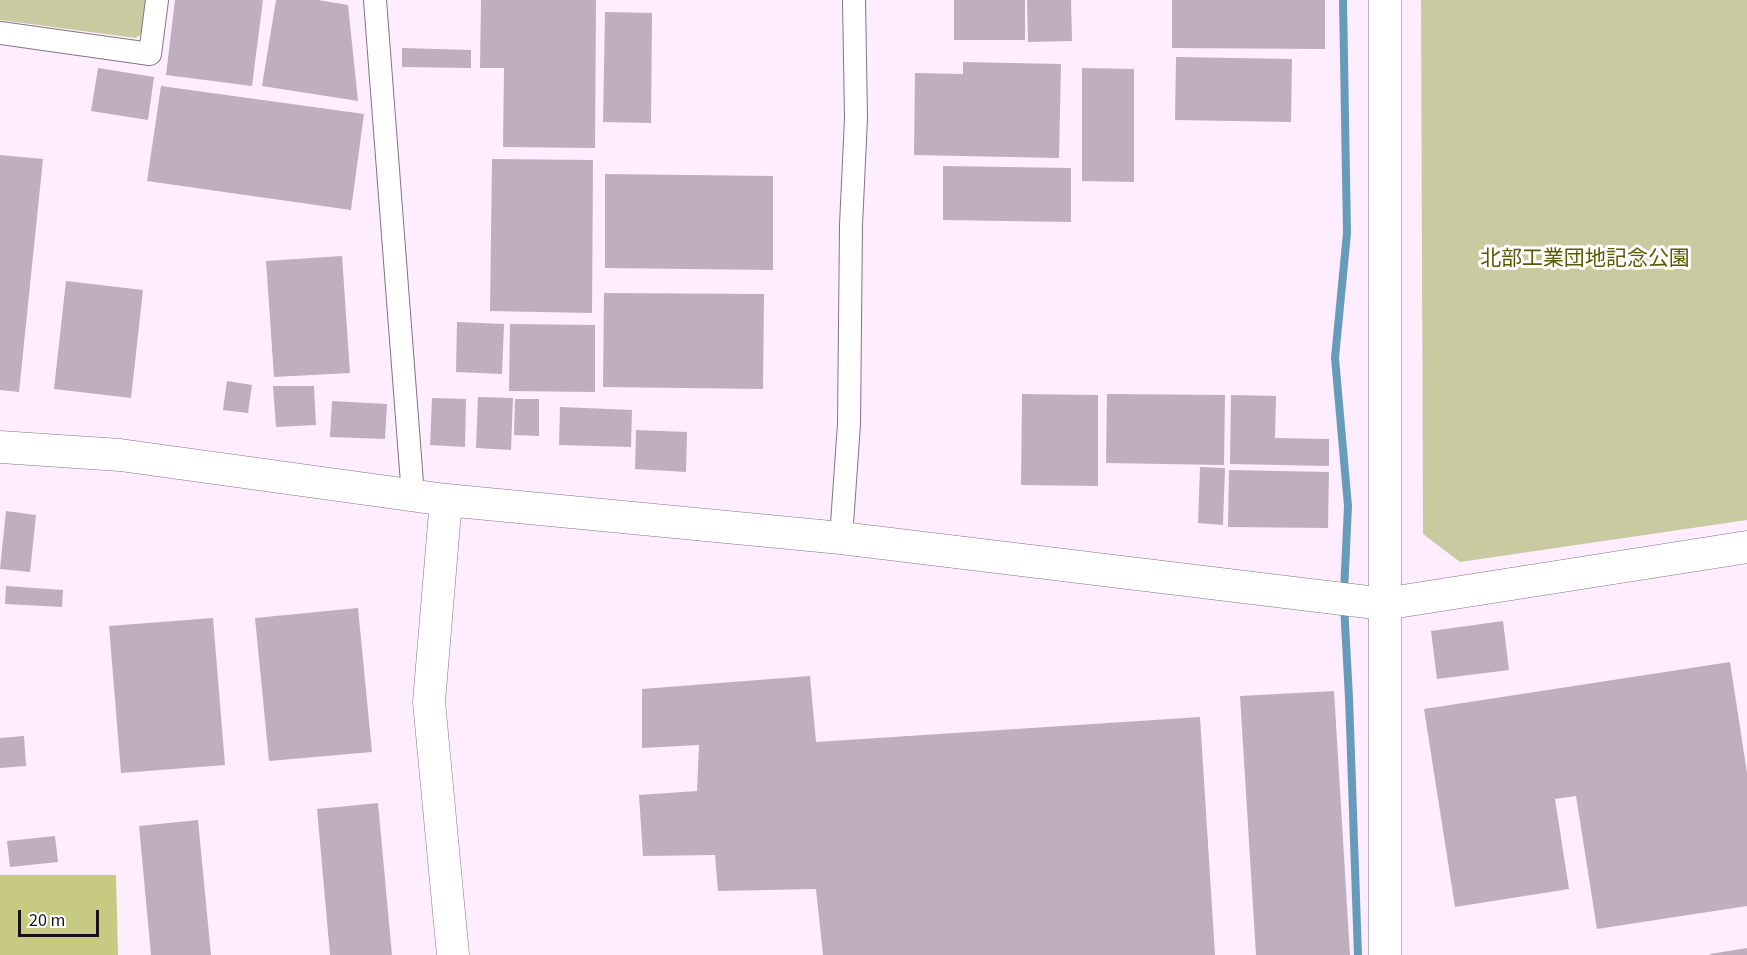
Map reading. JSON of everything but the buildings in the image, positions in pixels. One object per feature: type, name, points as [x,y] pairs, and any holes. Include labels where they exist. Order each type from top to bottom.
[{"type":"street","points":[[0,33],[150,54],[157,0]]},
{"type":"street","points":[[375,0],[412,496]]},
{"type":"street","points":[[841,538],[849,424],[851,225],[856,118],[854,0]]},
{"type":"street","points":[[1385,0],[1385,955]]},
{"type":"street","points":[[0,447],[120,456],[446,500],[841,538],[1384,604],[1747,547]]},
{"type":"street","points":[[446,500],[429,702],[453,955]]},
{"type":"green space","points":[[0,0],[150,0],[147,29],[136,38],[0,20]]},
{"type":"green space","name":"北部工業団地記念公園","points":[[1421,0],[1747,0],[1747,520],[1460,562],[1423,534]]},
{"type":"green space","points":[[0,875],[116,875],[118,955],[0,955]]},
{"type":"waterway","points":[[1343,0],[1347,233],[1335,358],[1348,506],[1344,592]]},
{"type":"waterway","points":[[1344,605],[1358,955]]}]
